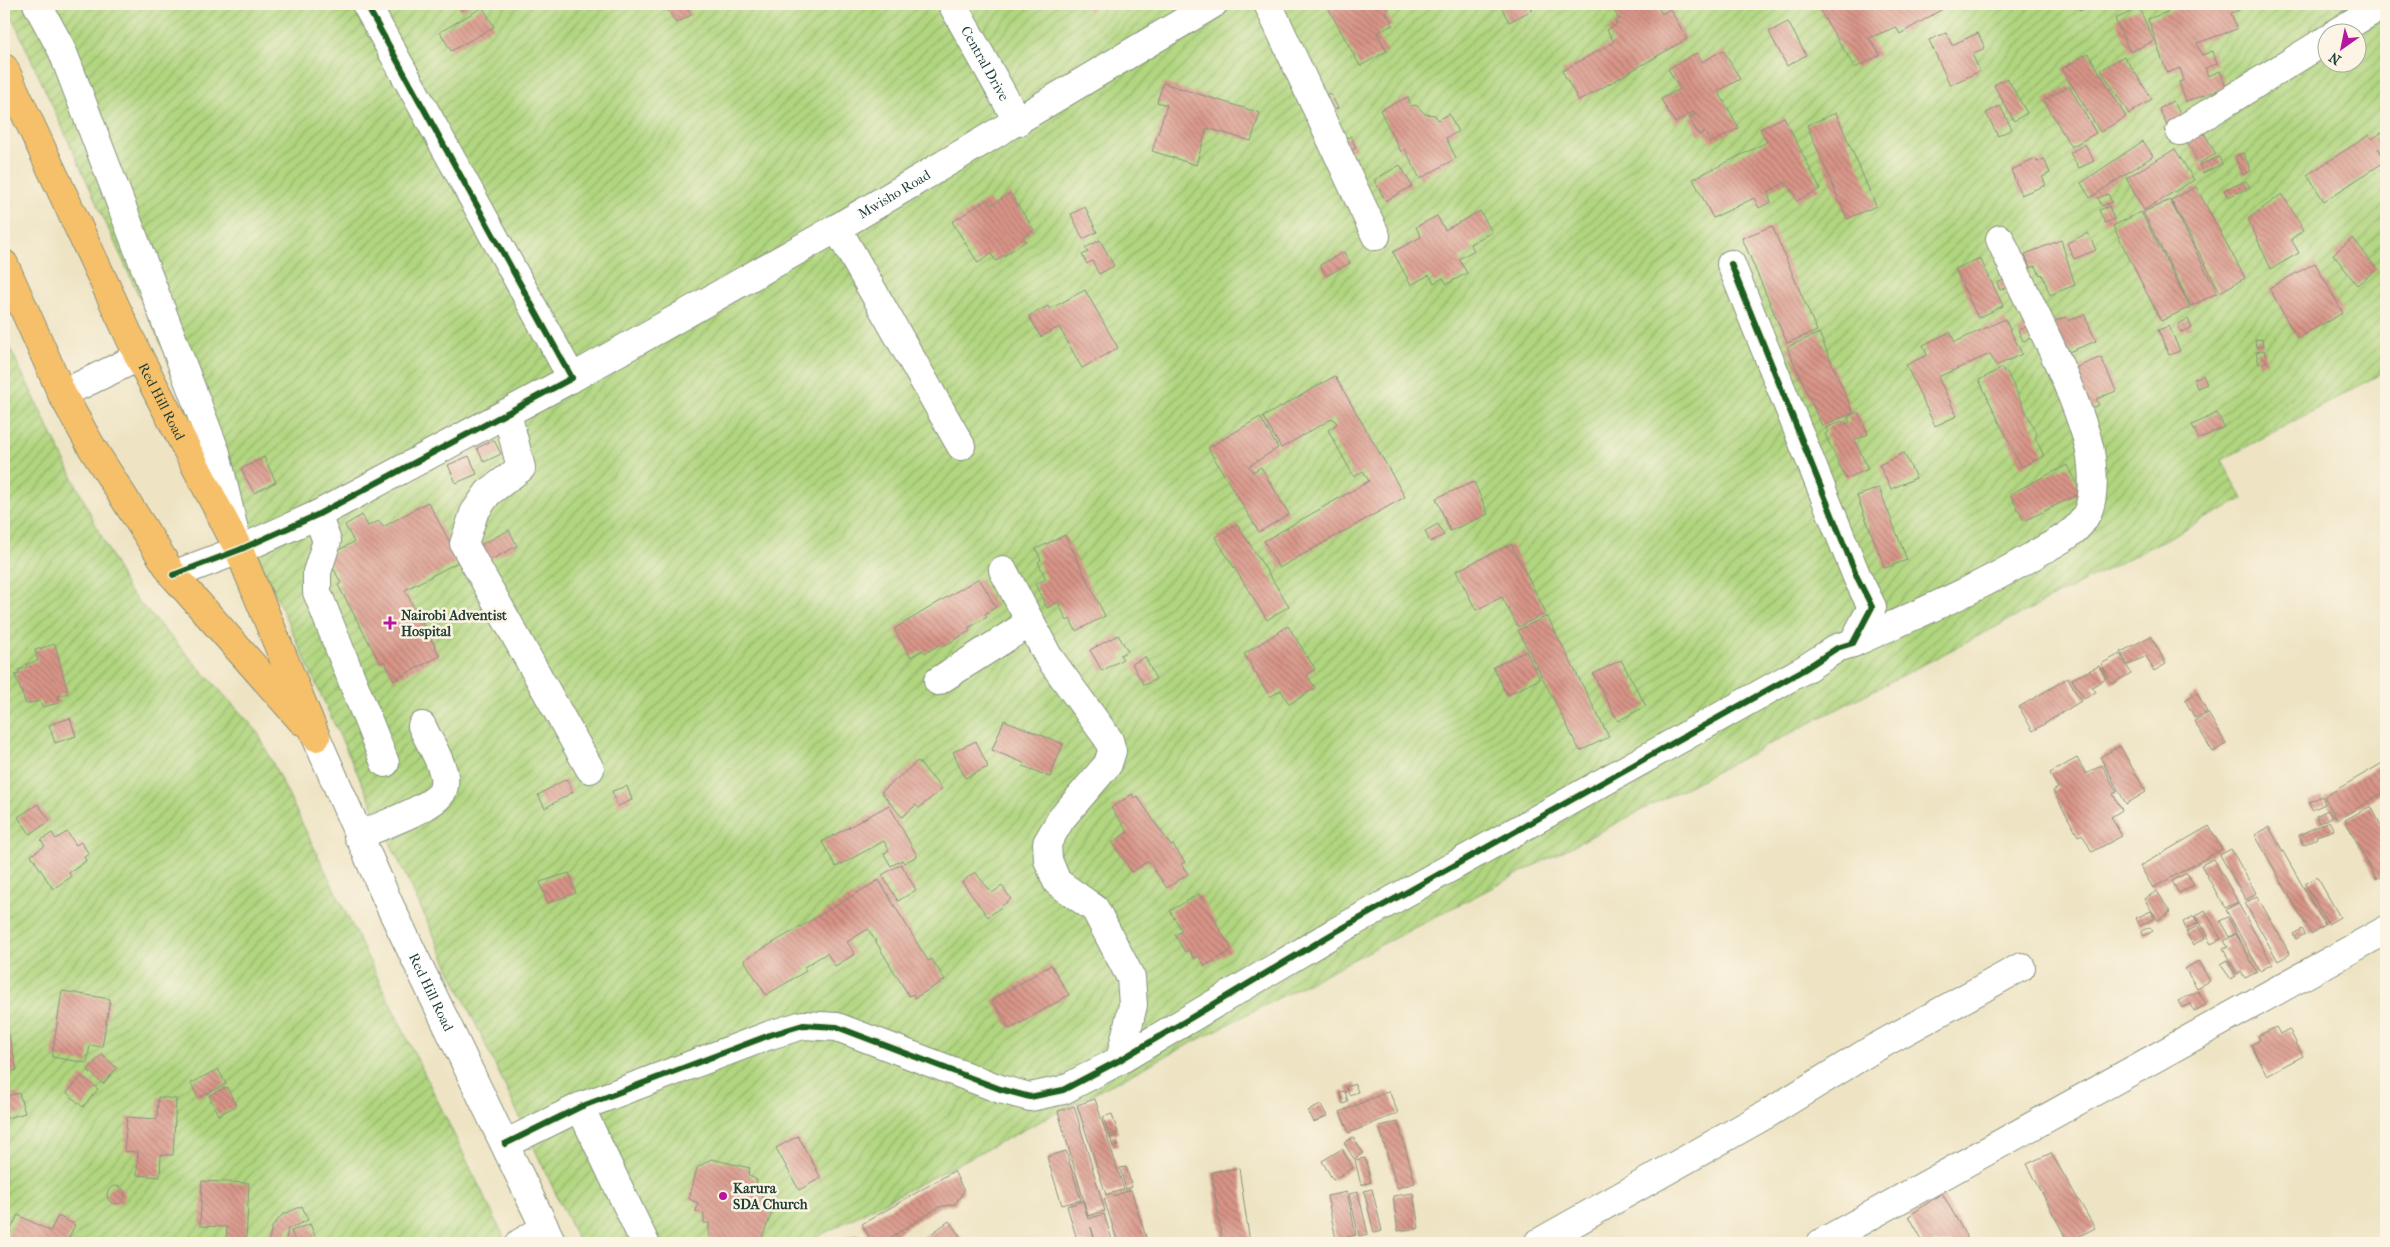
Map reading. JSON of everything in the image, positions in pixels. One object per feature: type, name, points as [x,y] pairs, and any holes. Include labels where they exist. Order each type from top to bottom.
[{"type":"main road","name":"Red Hill Road","points":[[4,68],[139,358],[239,550],[316,737]]},
{"type":"main road","name":"Red Hill Road","points":[[4,264],[62,394],[91,446],[173,575],[316,737]]},
{"type":"street","points":[[37,4],[62,50],[216,453],[239,550]]},
{"type":"street","points":[[366,4],[572,378]]},
{"type":"street","name":"Central Drive","points":[[952,4],[1018,122]]},
{"type":"street","name":"Mwisho Road","points":[[173,575],[239,550],[317,515],[572,378],[837,228],[1018,122],[1213,4]]},
{"type":"street","points":[[1268,4],[1376,236]]},
{"type":"street","points":[[2355,22],[2385,5]]},
{"type":"street","points":[[2180,130],[2318,45]]},
{"type":"street","points":[[837,228],[961,446]]},
{"type":"street","points":[[505,1144],[580,1108],[770,1035],[803,1025],[837,1027],[984,1084],[1030,1097],[1063,1090],[1120,1060],[1340,929],[1805,669],[1837,648],[1853,643],[1991,581],[2071,533],[2087,514],[2092,489],[2092,466],[2085,430],[2054,356],[2000,239]]},
{"type":"street","points":[[1732,264],[1842,541],[1872,607],[1853,643]]},
{"type":"street","points":[[62,394],[139,358]]},
{"type":"street","points":[[507,413],[521,468],[488,493],[474,513],[464,544],[590,769]]},
{"type":"street","points":[[317,515],[327,541],[317,572],[317,592],[385,763]]},
{"type":"street","points":[[1003,570],[1048,656],[1109,740],[1112,751],[1108,764],[1061,819],[1047,843],[1048,860],[1057,882],[1095,909],[1131,978],[1133,1005],[1120,1060]]},
{"type":"street","points":[[938,681],[1030,622]]},
{"type":"street","points":[[358,836],[421,807],[439,796],[442,792],[444,785],[442,769],[422,726]]},
{"type":"street","name":"Red Hill Road","points":[[316,737],[358,836],[548,1236]]},
{"type":"street","points":[[1821,1243],[2386,930]]},
{"type":"street","points":[[1538,1243],[1767,1114],[1873,1049],[2021,967]]},
{"type":"street","points":[[580,1108],[645,1243]]},
{"type":"street","points":[[520,1243],[548,1236]]},
{"type":"green space","points":[[6,4],[2386,4],[2386,371],[2222,460],[2243,499],[805,1243],[579,1243],[337,730]]},
{"type":"green space","points":[[4,336],[127,589],[257,731],[507,1243],[4,1243]]},
{"type":"building","points":[[457,4],[473,4],[461,11]]},
{"type":"building","points":[[664,4],[685,4],[691,15],[676,23]]},
{"type":"building","points":[[1085,4],[1102,4],[1089,11]]},
{"type":"building","points":[[1326,4],[1395,4],[1385,11],[1393,25],[1377,33],[1387,51],[1360,66]]},
{"type":"building","points":[[1500,4],[1528,4],[1532,10],[1509,22]]},
{"type":"building","points":[[1610,4],[1656,4],[1662,14],[1670,9],[1687,39],[1579,101],[1562,71],[1614,42],[1607,30],[1617,24],[1615,21],[1619,19]]},
{"type":"building","points":[[1816,4],[1850,4],[1853,8],[1861,4],[1951,4],[1900,34],[1896,27],[1869,38],[1880,55],[1855,68]]},
{"type":"building","points":[[2076,4],[2092,4],[2080,11]]},
{"type":"building","points":[[2189,4],[2237,4],[2239,10],[2231,13],[2237,29],[2197,43],[2202,55],[2213,51],[2217,64],[2205,68],[2208,76],[2220,71],[2226,87],[2186,102],[2179,82],[2184,80],[2180,68],[2167,73],[2148,19]]},
{"type":"building","points":[[483,7],[494,27],[451,51],[440,32]]},
{"type":"building","points":[[2139,8],[2154,41],[2130,52],[2115,19]]},
{"type":"building","points":[[1788,22],[1806,55],[1787,66],[1769,32]]},
{"type":"building","points":[[1946,33],[1952,45],[1978,33],[1985,48],[1972,54],[1980,71],[1950,85],[1929,40]]},
{"type":"building","points":[[1723,50],[1740,79],[1718,91],[1739,128],[1711,143],[1704,132],[1699,135],[1689,118],[1695,115],[1693,112],[1675,123],[1661,99],[1680,89],[1668,69],[1696,53],[1702,62]]},
{"type":"building","points":[[2088,53],[2126,117],[2100,132],[2062,69]]},
{"type":"building","points":[[2124,56],[2152,99],[2129,114],[2101,70]]},
{"type":"building","points":[[2007,78],[2027,113],[2014,121],[1994,85]]},
{"type":"building","points":[[1163,83],[1260,113],[1251,141],[1207,128],[1196,165],[1152,151],[1167,105],[1157,102]]},
{"type":"building","points":[[2069,86],[2096,133],[2071,147],[2044,100]]},
{"type":"building","points":[[1330,93],[1338,108],[1329,113],[1321,97]]},
{"type":"building","points":[[1408,97],[1411,106],[1416,105],[1425,114],[1435,115],[1438,120],[1449,114],[1458,132],[1446,138],[1456,158],[1420,179],[1405,149],[1401,152],[1380,110]]},
{"type":"building","points":[[2173,101],[2185,122],[2170,130],[2159,109]]},
{"type":"building","points":[[2000,106],[2012,129],[1998,136],[1986,113]]},
{"type":"building","points":[[1836,113],[1876,206],[1847,219],[1807,125]]},
{"type":"building","points":[[1784,117],[1820,189],[1797,201],[1787,182],[1767,192],[1771,202],[1759,208],[1754,198],[1713,218],[1693,179],[1767,142],[1760,129]]},
{"type":"building","points":[[2198,123],[2216,154],[2199,163],[2181,133]]},
{"type":"building","points":[[2386,130],[2386,151],[2382,154],[2378,148],[2386,161],[2324,201],[2307,175],[2369,135],[2372,139]]},
{"type":"building","points":[[1351,136],[1356,148],[1348,152],[1342,140]]},
{"type":"building","points":[[2143,141],[2153,156],[2090,198],[2081,183]]},
{"type":"building","points":[[2085,144],[2094,161],[2079,168],[2070,153]]},
{"type":"building","points":[[2175,149],[2194,180],[2144,210],[2126,178]]},
{"type":"building","points":[[2243,153],[2251,171],[2243,175],[2235,156]]},
{"type":"building","points":[[2219,157],[2222,164],[2203,173],[2199,165]]},
{"type":"building","points":[[2036,159],[2037,162],[2044,159],[2050,173],[2042,177],[2046,185],[2021,195],[2011,170]]},
{"type":"building","points":[[1400,165],[1412,186],[1386,201],[1374,180]]},
{"type":"building","points":[[2246,181],[2250,187],[2228,197],[2224,190]]},
{"type":"building","points":[[2196,187],[2245,278],[2220,292],[2171,200]]},
{"type":"building","points":[[1010,193],[1034,230],[1023,237],[1026,241],[996,261],[991,254],[978,263],[952,222],[988,199],[992,205]]},
{"type":"building","points":[[2108,194],[2112,202],[2102,206],[2098,198]]},
{"type":"building","points":[[2282,194],[2304,230],[2291,239],[2299,253],[2271,269],[2248,219]]},
{"type":"building","points":[[2170,200],[2217,293],[2191,306],[2143,212]]},
{"type":"building","points":[[2109,206],[2114,219],[2105,223],[2099,210]]},
{"type":"building","points":[[1085,207],[1097,232],[1083,239],[1071,214]]},
{"type":"building","points":[[1480,211],[1492,232],[1470,244],[1474,250],[1459,259],[1467,273],[1447,284],[1443,278],[1434,283],[1429,275],[1411,285],[1393,252],[1421,237],[1416,227],[1437,216],[1445,230]]},
{"type":"building","points":[[2141,212],[2190,307],[2161,321],[2113,226]]},
{"type":"building","points":[[1772,226],[1817,331],[1787,343],[1742,238]]},
{"type":"building","points":[[2088,233],[2096,250],[2074,259],[2067,243]]},
{"type":"building","points":[[2353,238],[2377,269],[2357,285],[2333,254]]},
{"type":"building","points":[[1100,240],[1114,266],[1099,274],[1092,261],[1087,264],[1082,255],[1088,252],[1085,248]]},
{"type":"building","points":[[2061,240],[2075,285],[2050,295],[2042,274],[2040,275],[2036,266],[2030,268],[2025,254]]},
{"type":"building","points":[[1344,252],[1350,263],[1326,276],[1320,265]]},
{"type":"building","points":[[1980,258],[2003,306],[1978,318],[1955,269]]},
{"type":"building","points":[[2315,263],[2343,313],[2297,338],[2269,288]]},
{"type":"building","points":[[2010,277],[2014,284],[2000,290],[1997,283]]},
{"type":"building","points":[[1085,290],[1118,348],[1082,368],[1059,327],[1041,337],[1029,316],[1048,306],[1050,309]]},
{"type":"building","points":[[2084,314],[2096,341],[2066,353],[2053,322],[2066,317],[2068,321]]},
{"type":"building","points":[[2005,319],[2022,354],[1996,366],[1990,354],[1938,377],[1957,416],[1935,426],[1906,365],[1927,355],[1923,345],[1950,332],[1955,342]]},
{"type":"building","points":[[2188,319],[2192,328],[2181,332],[2178,324]]},
{"type":"building","points":[[2033,324],[2037,336],[2023,341],[2018,330]]},
{"type":"building","points":[[2169,326],[2180,351],[2169,355],[2158,330]]},
{"type":"building","points":[[1819,333],[1853,413],[1822,426],[1787,347]]},
{"type":"building","points":[[2262,339],[2263,346],[2256,347],[2255,340]]},
{"type":"building","points":[[2264,350],[2267,362],[2259,364],[2256,352]]},
{"type":"building","points":[[2101,357],[2116,391],[2096,399],[2099,405],[2090,409],[2073,369]]},
{"type":"building","points":[[2002,368],[2004,373],[2007,372],[2037,435],[2035,437],[2044,456],[2021,467],[1979,380]]},
{"type":"building","points":[[2203,375],[2207,384],[2197,388],[2194,379]]},
{"type":"building","points":[[1335,376],[1405,497],[1279,568],[1264,541],[1369,481],[1363,471],[1354,477],[1328,430],[1337,424],[1333,418],[1281,448],[1263,417]]},
{"type":"building","points":[[1858,412],[1868,434],[1855,440],[1868,469],[1846,479],[1825,434],[1828,432],[1826,428],[1842,421],[1844,425],[1850,422],[1848,417]]},
{"type":"building","points":[[2217,413],[2224,427],[2199,439],[2192,425]]},
{"type":"building","points":[[1260,417],[1278,448],[1249,466],[1253,472],[1261,467],[1289,514],[1259,532],[1208,448]]},
{"type":"building","points":[[494,440],[501,454],[484,462],[477,448]]},
{"type":"building","points":[[1904,453],[1916,478],[1891,489],[1879,465]]},
{"type":"building","points":[[469,456],[477,474],[456,483],[448,465]]},
{"type":"building","points":[[264,457],[276,482],[254,493],[241,469]]},
{"type":"building","points":[[2067,465],[2081,493],[2024,521],[2010,494]]},
{"type":"building","points":[[1474,482],[1488,514],[1450,531],[1436,498]]},
{"type":"building","points":[[1879,488],[1907,560],[1885,568],[1857,496]]},
{"type":"building","name":"Nairobi Adventist Hospital","points":[[428,502],[460,561],[405,590],[440,656],[394,680],[384,661],[380,663],[338,585],[341,583],[327,556],[354,542],[345,525],[362,515],[368,526],[379,521],[383,527]]},
{"type":"building","points":[[1237,524],[1289,606],[1267,620],[1215,537]]},
{"type":"building","points":[[1438,524],[1444,535],[1430,542],[1425,531]]},
{"type":"building","points":[[509,530],[517,546],[479,566],[471,550]]},
{"type":"building","points":[[1065,535],[1105,616],[1076,631],[1070,619],[1067,621],[1058,602],[1047,608],[1035,584],[1046,579],[1038,562],[1041,560],[1036,549]]},
{"type":"building","points":[[1511,544],[1546,613],[1518,627],[1502,597],[1476,610],[1456,571]]},
{"type":"building","points":[[979,578],[996,607],[985,614],[987,617],[968,628],[970,631],[942,647],[941,644],[925,653],[923,650],[911,657],[894,629]]},
{"type":"building","points":[[1547,616],[1609,737],[1580,751],[1518,630]]},
{"type":"building","points":[[1288,626],[1315,669],[1307,675],[1315,688],[1289,704],[1281,690],[1270,697],[1244,654]]},
{"type":"building","points":[[1118,635],[1128,651],[1120,655],[1123,659],[1102,671],[1090,650]]},
{"type":"building","points":[[2151,636],[2166,664],[2154,671],[2146,656],[2128,665],[2121,652]]},
{"type":"building","points":[[55,644],[68,693],[58,696],[59,703],[42,707],[40,701],[26,704],[15,675],[19,674],[18,670],[27,667],[26,664],[38,661],[35,650]]},
{"type":"building","points":[[1526,651],[1540,679],[1507,695],[1493,667]]},
{"type":"building","points":[[2120,654],[2131,673],[2112,684],[2101,664]]},
{"type":"building","points":[[1145,657],[1156,679],[1144,685],[1132,664]]},
{"type":"building","points":[[1621,660],[1646,706],[1618,721],[1593,674]]},
{"type":"building","points":[[2099,666],[2106,678],[2092,687],[2096,692],[2084,699],[2072,679]]},
{"type":"building","points":[[2068,678],[2081,701],[2033,731],[2019,707]]},
{"type":"building","points":[[2197,693],[2207,712],[2195,718],[2185,700]]},
{"type":"building","points":[[2208,713],[2226,744],[2213,752],[2194,721]]},
{"type":"building","points":[[70,718],[76,736],[55,743],[49,725]]},
{"type":"building","points":[[1004,720],[1063,744],[1050,777],[1023,766],[1024,763],[992,750]]},
{"type":"building","points":[[976,741],[988,767],[965,778],[953,752]]},
{"type":"building","points":[[2120,746],[2146,792],[2126,804],[2100,757]]},
{"type":"building","points":[[2077,758],[2086,774],[2102,765],[2117,792],[2113,794],[2122,810],[2111,817],[2122,836],[2092,852],[2082,834],[2078,836],[2053,791],[2058,788],[2050,773]]},
{"type":"building","points":[[918,761],[942,789],[919,808],[916,805],[902,817],[881,792]]},
{"type":"building","points":[[2386,761],[2386,791],[2337,820],[2324,797]]},
{"type":"building","points":[[566,779],[573,792],[545,808],[538,795]]},
{"type":"building","points":[[627,786],[632,800],[618,806],[612,791]]},
{"type":"building","points":[[1132,794],[1134,798],[1137,796],[1171,846],[1173,845],[1185,862],[1181,864],[1188,874],[1167,888],[1148,861],[1132,872],[1112,843],[1128,832],[1111,808]]},
{"type":"building","points":[[2322,796],[2325,804],[2312,810],[2309,802]]},
{"type":"building","points":[[38,804],[50,821],[30,834],[18,817]]},
{"type":"building","points":[[889,805],[917,856],[904,863],[902,860],[891,866],[884,854],[889,850],[884,841],[836,867],[822,842]]},
{"type":"building","points":[[2371,806],[2386,835],[2386,874],[2376,879],[2345,820]]},
{"type":"building","points":[[2328,810],[2332,817],[2319,823],[2316,816]]},
{"type":"building","points":[[2329,821],[2334,830],[2316,836],[2317,838],[2303,845],[2299,835]]},
{"type":"building","points":[[2209,826],[2222,849],[2153,888],[2140,866]]},
{"type":"building","points":[[2269,827],[2325,925],[2311,934],[2255,835]]},
{"type":"building","points":[[67,832],[76,845],[81,842],[89,854],[84,857],[86,861],[69,873],[71,877],[53,889],[31,855],[45,846],[41,840],[52,833],[56,839]]},
{"type":"building","points":[[2231,849],[2256,893],[2246,900],[2220,855]]},
{"type":"building","points":[[2214,859],[2238,902],[2225,908],[2201,865]]},
{"type":"building","points":[[901,864],[916,890],[898,901],[882,875]]},
{"type":"building","points":[[975,872],[992,893],[1002,886],[1011,899],[988,917],[962,882]]},
{"type":"building","points":[[569,873],[576,893],[547,903],[540,882]]},
{"type":"building","points":[[2187,873],[2194,885],[2179,893],[2172,881]]},
{"type":"building","points":[[2317,877],[2340,917],[2328,924],[2305,884]]},
{"type":"building","points":[[879,880],[928,961],[932,959],[945,980],[915,998],[913,994],[909,996],[868,929],[847,942],[855,954],[835,966],[827,953],[804,967],[806,971],[766,995],[744,960]]},
{"type":"building","points":[[2157,891],[2170,912],[2158,920],[2144,899]]},
{"type":"building","points":[[1199,894],[1232,950],[1205,966],[1199,956],[1194,959],[1189,950],[1185,952],[1175,935],[1182,931],[1170,911]]},
{"type":"building","points":[[2257,896],[2290,954],[2278,961],[2245,903]]},
{"type":"building","points":[[2238,903],[2272,964],[2260,971],[2226,910]]},
{"type":"building","points":[[2205,910],[2221,939],[2211,944],[2195,916]]},
{"type":"building","points":[[2151,911],[2155,918],[2140,926],[2136,918]]},
{"type":"building","points":[[2194,916],[2198,923],[2186,929],[2183,922]]},
{"type":"building","points":[[2228,917],[2236,933],[2229,937],[2220,921]]},
{"type":"building","points":[[2198,926],[2205,938],[2193,945],[2186,932]]},
{"type":"building","points":[[2150,927],[2153,931],[2144,936],[2141,931]]},
{"type":"building","points":[[2302,929],[2305,934],[2296,939],[2293,934]]},
{"type":"building","points":[[2236,934],[2257,972],[2245,978],[2241,972],[2237,974],[2223,949],[2228,947],[2224,941]]},
{"type":"building","points":[[2227,960],[2236,976],[2231,979],[2220,964]]},
{"type":"building","points":[[2198,961],[2210,981],[2197,988],[2185,969]]},
{"type":"building","points":[[1051,965],[1069,995],[1010,1029],[992,1000]]},
{"type":"building","points":[[62,991],[110,999],[102,1047],[90,1045],[87,1063],[52,1057]]},
{"type":"building","points":[[2198,991],[2206,1005],[2194,1011],[2191,1004],[2182,1008],[2178,1001]]},
{"type":"building","points":[[2276,1027],[2280,1034],[2289,1029],[2303,1056],[2267,1075],[2251,1045],[2260,1040],[2258,1036]]},
{"type":"building","points":[[4,1031],[8,1031],[17,1070],[8,1072],[9,1079],[4,1080]]},
{"type":"building","points":[[102,1054],[117,1068],[103,1084],[88,1070]]},
{"type":"building","points":[[218,1069],[226,1084],[198,1098],[191,1083]]},
{"type":"building","points":[[82,1076],[98,1089],[83,1107],[67,1093]]},
{"type":"building","points":[[1355,1084],[1358,1092],[1349,1095],[1346,1087]]},
{"type":"building","points":[[227,1087],[236,1106],[218,1115],[209,1095]]},
{"type":"building","points":[[1345,1091],[1348,1102],[1343,1104],[1340,1092]]},
{"type":"building","points":[[1389,1091],[1398,1113],[1349,1133],[1340,1112]]},
{"type":"building","points":[[19,1093],[25,1113],[4,1119],[4,1097]]},
{"type":"building","points":[[158,1097],[176,1099],[173,1155],[161,1155],[160,1177],[137,1175],[138,1152],[124,1151],[127,1117],[157,1119]]},
{"type":"building","points":[[1095,1099],[1124,1189],[1106,1195],[1077,1105]]},
{"type":"building","points":[[1321,1105],[1327,1116],[1314,1122],[1308,1111]]},
{"type":"building","points":[[1074,1106],[1105,1211],[1088,1216],[1058,1111]]},
{"type":"building","points":[[1112,1114],[1118,1133],[1109,1135],[1103,1117]]},
{"type":"building","points":[[1398,1122],[1415,1183],[1397,1188],[1379,1126]]},
{"type":"building","points":[[798,1136],[821,1178],[799,1190],[776,1148]]},
{"type":"building","points":[[1116,1136],[1118,1146],[1113,1147],[1110,1137]]},
{"type":"building","points":[[1353,1137],[1363,1153],[1354,1159],[1344,1143]]},
{"type":"building","points":[[1342,1149],[1353,1168],[1333,1180],[1322,1161]]},
{"type":"building","points":[[1066,1151],[1081,1200],[1062,1205],[1047,1157]]},
{"type":"building","points":[[2051,1153],[2095,1228],[2068,1242],[2027,1164]]},
{"type":"building","points":[[1365,1158],[1371,1182],[1361,1185],[1355,1160]]},
{"type":"building","points":[[711,1159],[750,1168],[748,1175],[757,1180],[755,1188],[764,1191],[761,1197],[775,1205],[760,1243],[717,1243],[709,1240],[709,1223],[704,1223],[704,1213],[696,1212],[698,1203],[689,1199],[697,1168]]},
{"type":"building","points":[[1126,1167],[1132,1187],[1126,1189],[1120,1168]]},
{"type":"building","points":[[1239,1168],[1250,1243],[1222,1243],[1212,1172]]},
{"type":"building","points":[[954,1171],[964,1191],[955,1204],[939,1207],[882,1243],[872,1243],[862,1224]]},
{"type":"building","points":[[202,1181],[249,1183],[246,1242],[226,1241],[227,1227],[200,1226]]},
{"type":"building","points":[[116,1186],[122,1189],[125,1195],[122,1201],[116,1204],[110,1201],[107,1195],[110,1189]]},
{"type":"building","points":[[1372,1189],[1382,1231],[1374,1233],[1364,1191]]},
{"type":"building","points":[[1131,1190],[1148,1243],[1118,1243],[1104,1199]]},
{"type":"building","points":[[1347,1192],[1356,1235],[1336,1239],[1327,1196]]},
{"type":"building","points":[[1358,1192],[1368,1234],[1359,1236],[1349,1194]]},
{"type":"building","points":[[1413,1193],[1419,1228],[1398,1231],[1393,1196]]},
{"type":"building","points":[[1942,1193],[1970,1243],[1924,1243],[1909,1216]]},
{"type":"building","points":[[1083,1201],[1088,1219],[1104,1214],[1113,1243],[1096,1243],[1091,1227],[1095,1243],[1078,1243],[1067,1206]]},
{"type":"building","points":[[302,1206],[308,1220],[288,1229],[285,1243],[268,1243],[272,1227],[282,1215]]},
{"type":"building","points":[[18,1215],[50,1231],[58,1216],[75,1225],[66,1243],[4,1243]]},
{"type":"building","points":[[949,1221],[965,1243],[918,1243]]},
{"type":"building","points":[[310,1224],[318,1243],[296,1243],[291,1231]]},
{"type":"building","points":[[854,1236],[866,1243],[842,1243],[847,1237]]},
{"type":"cycle path","points":[[173,575],[239,550],[317,515],[572,378],[366,4]]},
{"type":"cycle path","points":[[505,1144],[580,1107],[770,1035],[803,1025],[837,1027],[1000,1089],[1030,1097],[1063,1090],[1120,1060],[1332,934],[1805,669],[1837,648],[1853,643],[1872,607],[1857,577],[1731,264]]},
{"type":"place","name":"Nairobi Adventist Hospital","points":[[390,623]]},
{"type":"place","name":"Karura SDA Church","points":[[723,1196]]}]
